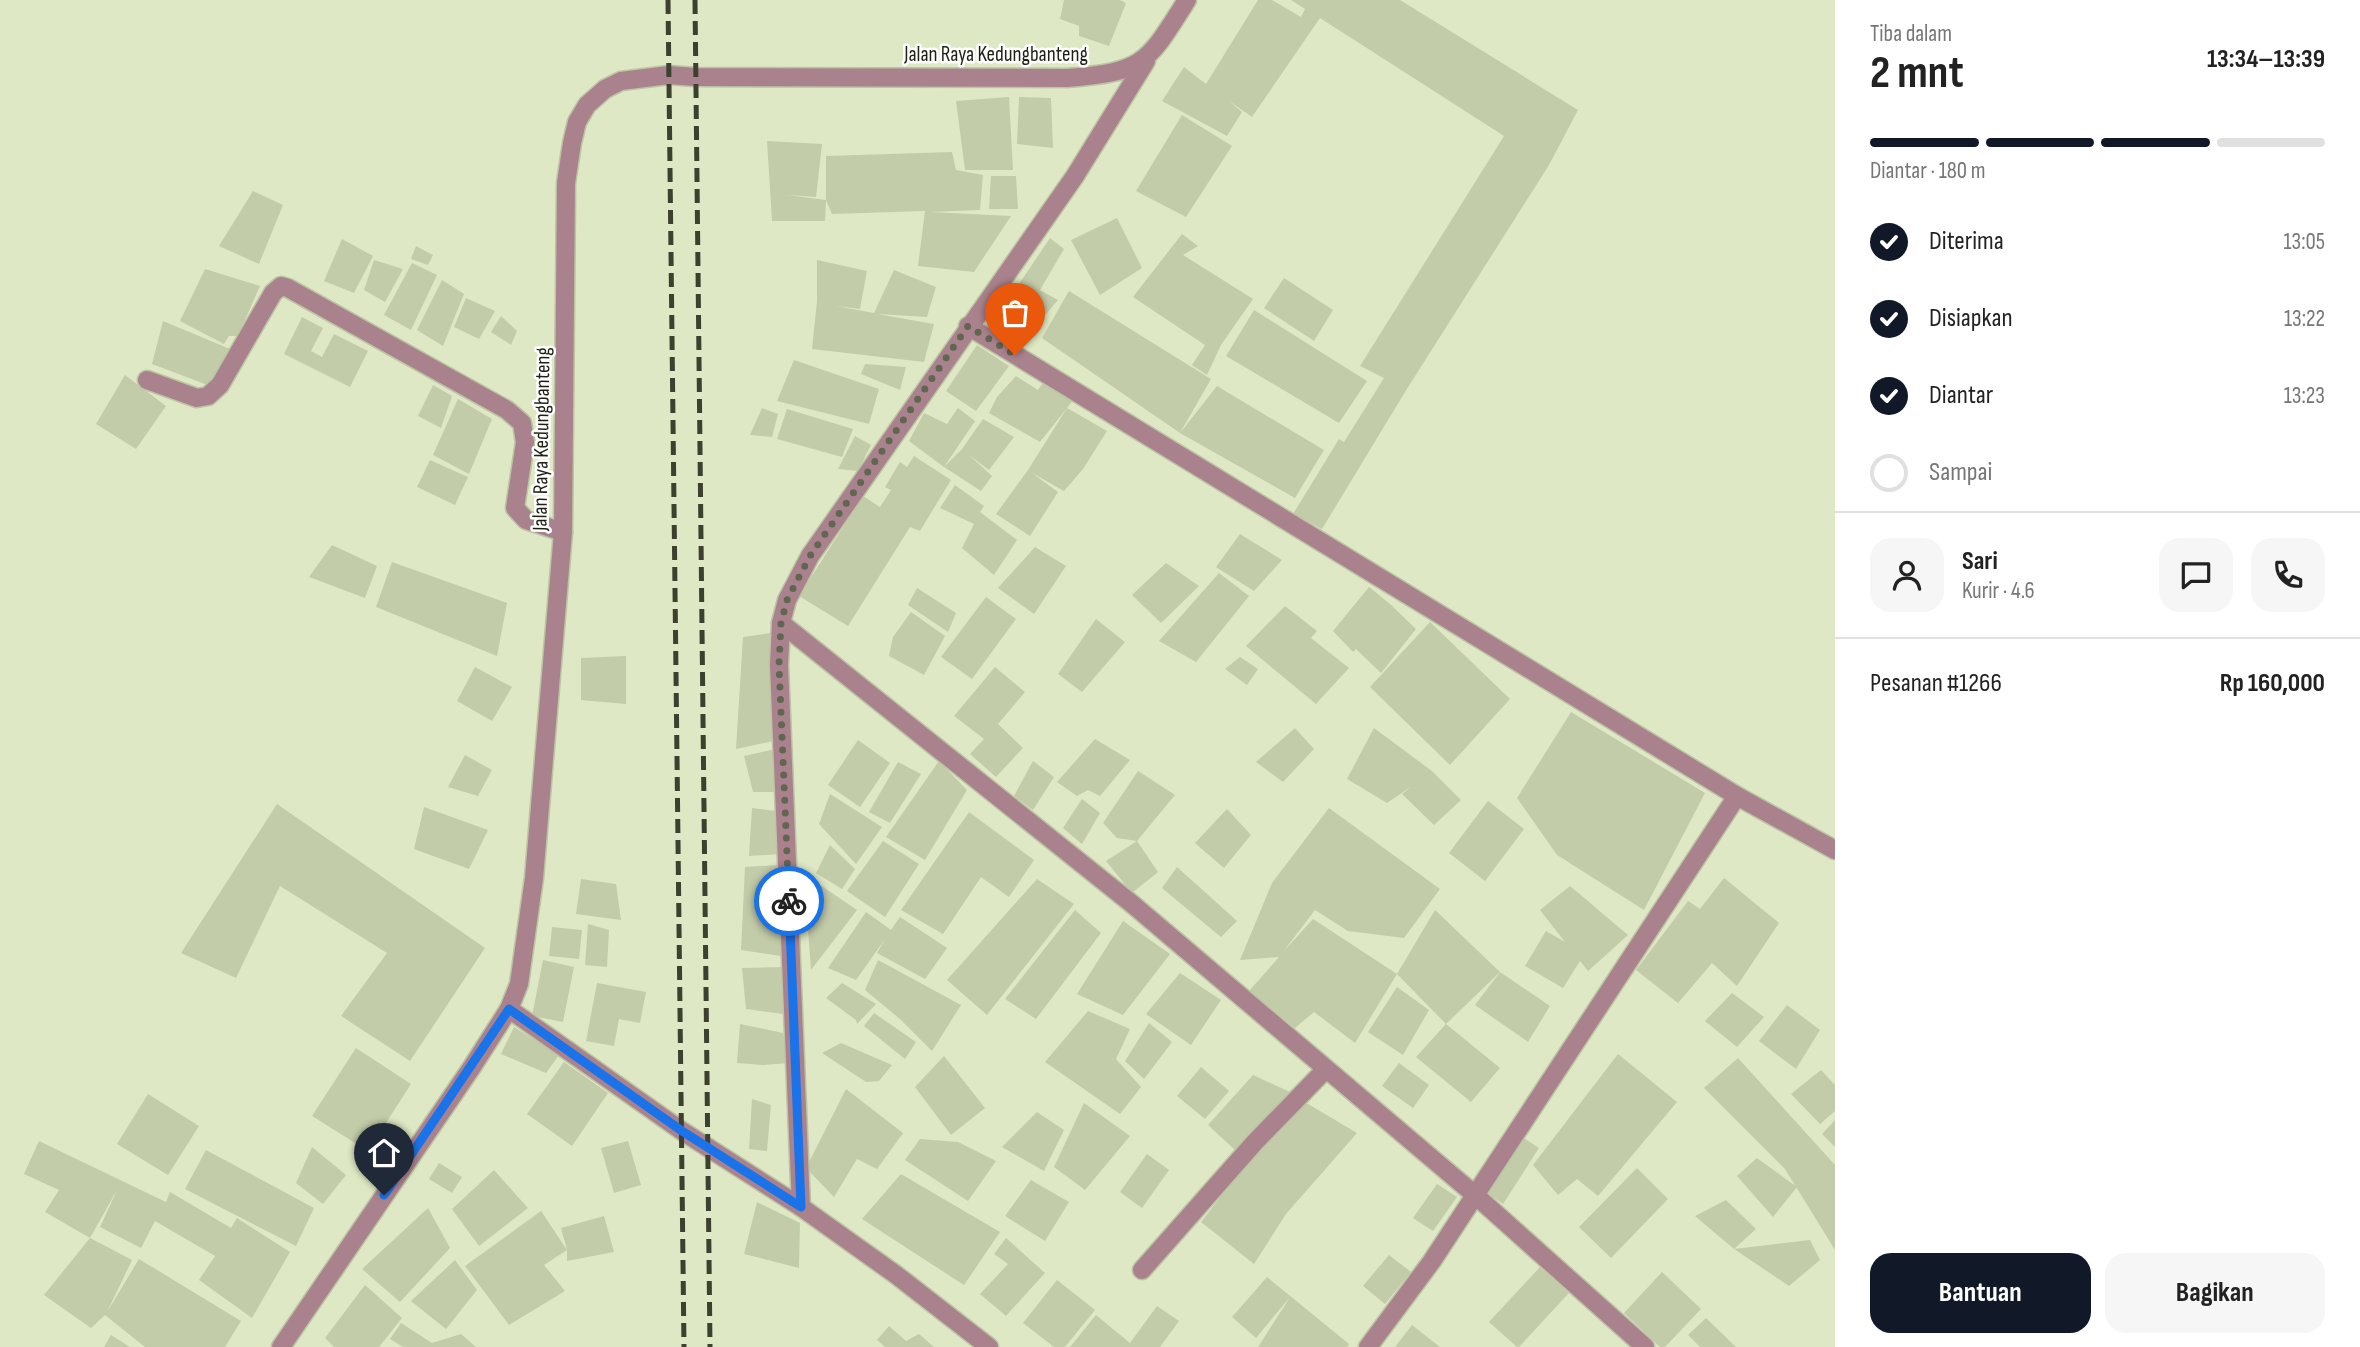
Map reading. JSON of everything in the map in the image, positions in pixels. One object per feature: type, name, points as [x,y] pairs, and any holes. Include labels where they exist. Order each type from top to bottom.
[{"type":"street","name":"Jalan Raya Kedungbanteng","points":[[281,1347],[464,1078],[509,1009],[519,984],[528,936],[563,532],[566,183],[578,122],[587,105],[605,89],[621,81],[669,75],[1067,78],[1109,75],[1148,57],[1187,0]]},
{"type":"street","points":[[801,1207],[779,665],[781,623],[787,600],[810,556],[1075,176],[1148,57]]},
{"type":"street","points":[[147,380],[197,398],[208,396],[220,385],[273,292],[281,286],[288,288],[507,410],[522,423],[525,442],[515,508],[527,520],[563,532]]},
{"type":"street","points":[[968,326],[1737,796],[1835,850]]},
{"type":"street","points":[[781,623],[1131,904],[1475,1195],[1645,1347]]},
{"type":"street","points":[[1367,1347],[1432,1261],[1737,796]]},
{"type":"street","points":[[509,1009],[682,1131],[801,1207],[989,1347]]},
{"type":"street","points":[[1142,1270],[1255,1142],[1325,1070]]},
{"type":"building","points":[[1064,0],[1120,0],[1126,3],[1109,46],[1079,36],[1079,26],[1060,19]]},
{"type":"building","points":[[1258,0],[1272,0],[1301,17],[1305,9],[1291,0],[1400,0],[1578,110],[1549,165],[1322,529],[1293,514],[1339,439],[1344,442],[1384,378],[1360,366],[1504,136],[1320,18],[1252,117],[1229,101],[1242,112],[1227,136],[1162,101],[1184,67],[1206,84]]},
{"type":"building","points":[[1009,97],[1013,170],[965,170],[956,101]]},
{"type":"building","points":[[1019,97],[1051,98],[1053,148],[1017,144]]},
{"type":"building","points":[[1182,115],[1232,146],[1186,217],[1136,191]]},
{"type":"building","points":[[767,141],[822,144],[816,197],[787,195],[826,200],[825,221],[772,221]]},
{"type":"building","points":[[952,152],[956,170],[983,175],[980,210],[930,212],[1011,216],[974,272],[918,266],[925,211],[832,214],[826,200],[826,156]]},
{"type":"building","points":[[991,176],[1016,176],[1018,209],[989,209]]},
{"type":"building","points":[[253,191],[283,205],[259,264],[219,246]]},
{"type":"building","points":[[1117,218],[1142,268],[1100,295],[1071,240]]},
{"type":"building","points":[[1182,234],[1198,246],[1183,255],[1253,299],[1221,345],[1207,375],[1192,365],[1205,345],[1133,297]]},
{"type":"building","points":[[1050,238],[1064,249],[1040,290],[1058,300],[1041,320],[1009,299]]},
{"type":"building","points":[[342,239],[373,256],[354,293],[324,281]]},
{"type":"building","points":[[416,246],[433,255],[428,265],[411,259]]},
{"type":"building","points":[[374,260],[403,269],[385,302],[364,290]]},
{"type":"building","points":[[817,260],[867,271],[860,309],[836,306],[874,313],[894,270],[936,287],[927,317],[877,314],[934,324],[924,362],[812,349],[817,301]]},
{"type":"building","points":[[412,263],[437,275],[411,330],[384,315]]},
{"type":"building","points":[[205,269],[260,286],[238,336],[229,336],[224,344],[180,321]]},
{"type":"building","points":[[1284,278],[1333,310],[1314,341],[1264,308]]},
{"type":"building","points":[[442,280],[464,294],[443,346],[417,330]]},
{"type":"building","points":[[1069,291],[1211,379],[1180,433],[1042,338]]},
{"type":"building","points":[[466,298],[495,311],[479,339],[454,327]]},
{"type":"building","points":[[1254,310],[1367,381],[1339,423],[1226,356]]},
{"type":"building","points":[[501,316],[517,331],[511,345],[491,332]]},
{"type":"building","points":[[302,317],[323,328],[311,351],[322,357],[334,334],[368,351],[350,387],[284,354]]},
{"type":"building","points":[[163,321],[230,349],[210,386],[152,364]]},
{"type":"building","points":[[977,345],[1009,366],[976,411],[946,391]]},
{"type":"building","points":[[794,360],[879,389],[869,424],[777,401]]},
{"type":"building","points":[[865,364],[906,367],[900,390],[861,374]]},
{"type":"building","points":[[125,375],[166,406],[136,449],[96,424]]},
{"type":"building","points":[[1016,376],[1038,390],[1044,381],[1073,400],[1040,442],[989,413],[997,397]]},
{"type":"building","points":[[433,385],[452,396],[441,428],[418,416]]},
{"type":"building","points":[[1217,386],[1324,450],[1295,498],[1180,433]]},
{"type":"building","points":[[458,399],[492,419],[469,474],[433,455]]},
{"type":"building","points":[[762,408],[778,414],[772,437],[750,435]]},
{"type":"building","points":[[958,408],[975,421],[944,467],[909,441],[924,413],[947,424]]},
{"type":"building","points":[[1067,408],[1107,431],[1083,469],[1064,491],[1032,473],[1058,492],[1030,536],[996,514],[1028,470]]},
{"type":"building","points":[[787,409],[853,429],[842,457],[777,439]]},
{"type":"building","points":[[983,419],[1014,437],[989,470],[969,455],[992,476],[981,491],[944,467],[962,449]]},
{"type":"building","points":[[855,436],[871,445],[858,471],[838,469]]},
{"type":"building","points":[[914,456],[951,480],[920,531],[910,527],[848,626],[799,596],[863,496],[880,507],[891,490],[885,487],[900,462],[907,467]]},
{"type":"building","points":[[430,460],[468,477],[455,505],[417,487]]},
{"type":"building","points":[[955,485],[984,506],[980,512],[1017,540],[994,575],[962,548],[974,524],[940,508]]},
{"type":"building","points":[[1240,534],[1282,560],[1254,591],[1216,567]]},
{"type":"building","points":[[332,545],[377,566],[365,598],[309,577]]},
{"type":"building","points":[[1035,547],[1066,566],[1034,614],[998,588]]},
{"type":"building","points":[[392,562],[507,603],[497,656],[376,607]]},
{"type":"building","points":[[1166,563],[1199,586],[1161,623],[1132,595]]},
{"type":"building","points":[[1219,573],[1249,596],[1196,662],[1159,641]]},
{"type":"building","points":[[1369,587],[1416,629],[1381,673],[1356,649],[1353,652],[1333,631]]},
{"type":"building","points":[[917,588],[956,613],[948,632],[908,605]]},
{"type":"building","points":[[986,597],[1016,619],[972,679],[941,657]]},
{"type":"building","points":[[1285,606],[1317,631],[1311,638],[1349,668],[1316,704],[1246,646]]},
{"type":"building","points":[[911,612],[945,636],[924,675],[889,656],[893,637]]},
{"type":"building","points":[[1096,619],[1125,642],[1082,692],[1058,674]]},
{"type":"building","points":[[1430,622],[1510,699],[1450,765],[1370,687]]},
{"type":"building","points":[[770,633],[774,741],[736,749],[743,637]]},
{"type":"building","points":[[626,656],[626,704],[581,700],[581,658]]},
{"type":"building","points":[[1240,657],[1258,669],[1247,685],[1225,669]]},
{"type":"building","points":[[475,667],[512,687],[492,721],[457,701]]},
{"type":"building","points":[[995,667],[1025,692],[998,724],[1023,748],[996,777],[970,754],[984,739],[954,716]]},
{"type":"building","points":[[1571,712],[1705,793],[1644,910],[1557,855],[1517,798]]},
{"type":"building","points":[[1295,728],[1314,749],[1283,782],[1256,762]]},
{"type":"building","points":[[1374,728],[1432,771],[1461,800],[1434,825],[1402,794],[1412,786],[1387,803],[1347,779]]},
{"type":"building","points":[[1095,739],[1130,760],[1100,796],[1088,790],[1077,796],[1057,782]]},
{"type":"building","points":[[858,740],[890,763],[860,807],[828,785]]},
{"type":"building","points":[[775,749],[776,792],[753,792],[744,756]]},
{"type":"building","points":[[465,755],[492,770],[478,796],[448,787]]},
{"type":"building","points":[[939,761],[967,790],[925,860],[886,837]]},
{"type":"building","points":[[1033,761],[1054,777],[1033,810],[1014,796]]},
{"type":"building","points":[[898,762],[921,774],[890,823],[869,812]]},
{"type":"building","points":[[1138,771],[1175,795],[1137,841],[1117,838],[1103,823]]},
{"type":"building","points":[[830,794],[882,827],[856,864],[819,824]]},
{"type":"building","points":[[1082,799],[1100,813],[1082,844],[1063,828]]},
{"type":"building","points":[[1488,801],[1524,829],[1485,881],[1449,853]]},
{"type":"building","points":[[277,804],[485,948],[410,1061],[341,1016],[387,953],[280,886],[236,978],[181,953]]},
{"type":"building","points":[[424,807],[488,830],[469,869],[414,849]]},
{"type":"building","points":[[752,808],[785,812],[781,854],[749,856]]},
{"type":"building","points":[[1329,808],[1440,889],[1404,938],[1348,931],[1315,910],[1283,952],[1313,919],[1397,974],[1355,1043],[1314,1012],[1295,1028],[1249,991],[1279,957],[1240,960],[1272,883]]},
{"type":"building","points":[[1227,809],[1251,835],[1224,868],[1195,843]]},
{"type":"building","points":[[969,812],[1034,860],[1009,897],[981,877],[943,934],[901,910]]},
{"type":"building","points":[[883,841],[919,864],[885,917],[847,891]]},
{"type":"building","points":[[1137,841],[1158,872],[1132,893],[1106,861]]},
{"type":"building","points":[[830,845],[855,869],[842,889],[816,873]]},
{"type":"building","points":[[778,865],[781,956],[741,950],[745,867]]},
{"type":"building","points":[[1177,867],[1237,921],[1221,937],[1162,888]]},
{"type":"building","points":[[804,874],[857,910],[811,970]]},
{"type":"building","points":[[1724,878],[1779,923],[1737,986],[1712,963],[1678,1003],[1636,970],[1688,901],[1700,909]]},
{"type":"building","points":[[581,879],[616,884],[621,920],[576,914]]},
{"type":"building","points":[[1037,879],[1074,904],[987,1015],[947,980]]},
{"type":"building","points":[[1570,886],[1628,935],[1588,971],[1580,961],[1563,988],[1525,966],[1546,931],[1565,942],[1540,910]]},
{"type":"building","points":[[1075,910],[1101,933],[1036,1019],[1005,999]]},
{"type":"building","points":[[1435,910],[1500,972],[1446,1024],[1397,974]]},
{"type":"building","points":[[866,912],[891,930],[900,917],[947,948],[925,979],[877,953],[885,939],[856,980],[828,968]]},
{"type":"building","points":[[1123,921],[1170,954],[1123,1015],[1077,994]]},
{"type":"building","points":[[588,924],[609,930],[607,967],[585,965]]},
{"type":"building","points":[[552,927],[582,930],[579,959],[549,956]]},
{"type":"building","points":[[543,960],[574,967],[563,1022],[532,1016]]},
{"type":"building","points":[[878,960],[961,1005],[932,1051],[865,990]]},
{"type":"building","points":[[782,967],[783,1014],[746,1009],[742,968]]},
{"type":"building","points":[[1500,972],[1550,1006],[1528,1042],[1475,1005]]},
{"type":"building","points":[[1180,973],[1221,1000],[1191,1045],[1146,1014]]},
{"type":"building","points":[[597,983],[646,992],[640,1023],[619,1019],[614,1046],[586,1041]]},
{"type":"building","points":[[842,983],[876,1004],[857,1024],[856,1020],[826,998]]},
{"type":"building","points":[[1397,987],[1429,1010],[1403,1055],[1368,1032]]},
{"type":"building","points":[[1732,993],[1764,1017],[1737,1047],[1705,1021]]},
{"type":"building","points":[[1787,1005],[1820,1030],[1796,1069],[1759,1041]]},
{"type":"building","points":[[1088,1011],[1130,1029],[1116,1059],[1141,1087],[1120,1114],[1045,1062]]},
{"type":"building","points":[[874,1013],[916,1042],[905,1059],[864,1026]]},
{"type":"building","points":[[1149,1023],[1172,1042],[1144,1079],[1125,1061]]},
{"type":"building","points":[[740,1024],[783,1033],[789,1063],[737,1063]]},
{"type":"building","points":[[1446,1024],[1500,1068],[1471,1102],[1416,1057]]},
{"type":"building","points":[[514,1027],[559,1055],[546,1073],[501,1054]]},
{"type":"building","points":[[841,1043],[892,1065],[879,1081],[866,1082],[822,1053]]},
{"type":"building","points":[[356,1048],[411,1084],[368,1151],[312,1116]]},
{"type":"building","points":[[1618,1054],[1677,1102],[1598,1196],[1577,1179],[1558,1195],[1533,1165]]},
{"type":"building","points":[[944,1056],[985,1108],[951,1135],[915,1087]]},
{"type":"building","points":[[1738,1058],[1835,1165],[1835,1250],[1785,1169],[1704,1088]]},
{"type":"building","points":[[564,1062],[608,1093],[572,1146],[527,1114]]},
{"type":"building","points":[[1399,1063],[1429,1085],[1413,1108],[1382,1086]]},
{"type":"building","points":[[1201,1067],[1229,1091],[1205,1119],[1177,1096]]},
{"type":"building","points":[[1821,1070],[1835,1085],[1835,1111],[1820,1124],[1791,1094]]},
{"type":"building","points":[[1253,1075],[1290,1092],[1235,1150],[1208,1125]]},
{"type":"building","points":[[846,1089],[903,1133],[877,1169],[857,1159],[834,1197],[806,1168]]},
{"type":"building","points":[[148,1094],[199,1126],[168,1175],[117,1144]]},
{"type":"building","points":[[1298,1098],[1357,1133],[1286,1214],[1254,1264],[1201,1222]]},
{"type":"building","points":[[752,1099],[771,1105],[767,1151],[749,1149]]},
{"type":"building","points":[[1084,1103],[1130,1136],[1085,1190],[1054,1167]]},
{"type":"building","points":[[1037,1112],[1064,1130],[1044,1171],[1002,1147]]},
{"type":"building","points":[[1835,1120],[1835,1147],[1822,1134]]},
{"type":"building","points":[[1519,1135],[1539,1148],[1503,1204],[1484,1191]]},
{"type":"building","points":[[920,1139],[958,1142],[996,1161],[968,1201],[905,1160]]},
{"type":"building","points":[[39,1141],[166,1202],[170,1192],[231,1228],[237,1218],[290,1252],[252,1318],[199,1280],[215,1256],[155,1221],[141,1248],[100,1227],[117,1190],[90,1238],[45,1212],[59,1190],[24,1174]]},
{"type":"building","points":[[628,1141],[641,1185],[614,1193],[601,1148]]},
{"type":"building","points":[[312,1147],[346,1175],[323,1204],[296,1183]]},
{"type":"building","points":[[206,1150],[314,1208],[296,1246],[185,1189]]},
{"type":"building","points":[[1147,1154],[1169,1170],[1142,1208],[1120,1192]]},
{"type":"building","points":[[1757,1158],[1797,1187],[1773,1217],[1737,1176]]},
{"type":"building","points":[[439,1163],[462,1177],[452,1193],[429,1179]]},
{"type":"building","points":[[1637,1168],[1668,1199],[1611,1258],[1579,1227]]},
{"type":"building","points":[[494,1170],[528,1208],[479,1246],[452,1209]]},
{"type":"building","points":[[901,1174],[1000,1232],[964,1285],[862,1219]]},
{"type":"building","points":[[1031,1180],[1069,1202],[1045,1241],[1005,1216]]},
{"type":"building","points":[[1437,1184],[1457,1197],[1433,1231],[1413,1218]]},
{"type":"building","points":[[1726,1200],[1756,1229],[1734,1249],[1695,1216]]},
{"type":"building","points":[[757,1202],[800,1223],[799,1268],[744,1254]]},
{"type":"building","points":[[428,1208],[450,1248],[400,1302],[362,1269]]},
{"type":"building","points":[[541,1211],[567,1250],[544,1265],[565,1291],[509,1325],[465,1266]]},
{"type":"building","points":[[604,1216],[614,1252],[567,1261],[561,1228]]},
{"type":"building","points":[[90,1238],[132,1260],[107,1312],[139,1259],[241,1321],[225,1347],[145,1347],[105,1315],[91,1328],[44,1295]]},
{"type":"building","points":[[1006,1238],[1045,1273],[1006,1316],[980,1294],[1008,1264],[994,1254]]},
{"type":"building","points":[[1810,1240],[1820,1260],[1789,1286],[1734,1249]]},
{"type":"building","points":[[1389,1255],[1411,1272],[1385,1304],[1363,1286]]},
{"type":"building","points":[[455,1260],[477,1290],[446,1329],[411,1301]]},
{"type":"building","points":[[1540,1267],[1569,1293],[1517,1347],[1489,1322]]},
{"type":"building","points":[[1662,1272],[1701,1309],[1665,1347],[1660,1347],[1624,1313]]},
{"type":"building","points":[[1267,1277],[1349,1344],[1347,1347],[1258,1347],[1290,1297],[1256,1338],[1232,1317]]},
{"type":"building","points":[[1057,1280],[1095,1310],[1065,1347],[1054,1347],[1023,1323]]},
{"type":"building","points":[[365,1285],[402,1318],[379,1347],[334,1347],[325,1338]]},
{"type":"building","points":[[1157,1306],[1179,1321],[1160,1347],[1070,1347],[1096,1315],[1130,1343]]},
{"type":"building","points":[[1706,1318],[1736,1347],[1700,1347],[1688,1335]]},
{"type":"building","points":[[401,1323],[432,1343],[461,1334],[476,1347],[403,1347],[390,1339]]},
{"type":"building","points":[[1412,1325],[1440,1347],[1395,1347]]},
{"type":"building","points":[[889,1326],[906,1341],[919,1334],[934,1347],[885,1347],[877,1340]]},
{"type":"building","points":[[111,1335],[130,1347],[104,1347]]},
{"type":"railway","points":[[668,0],[684,1347]]},
{"type":"railway","points":[[695,0],[710,1347]]},
{"type":"way so far","points":[[789,901],[779,665],[781,623],[787,600],[810,556],[968,326],[1015,355]]},
{"type":"route","points":[[384,1195],[509,1009],[682,1131],[801,1207],[789,901]]}]
